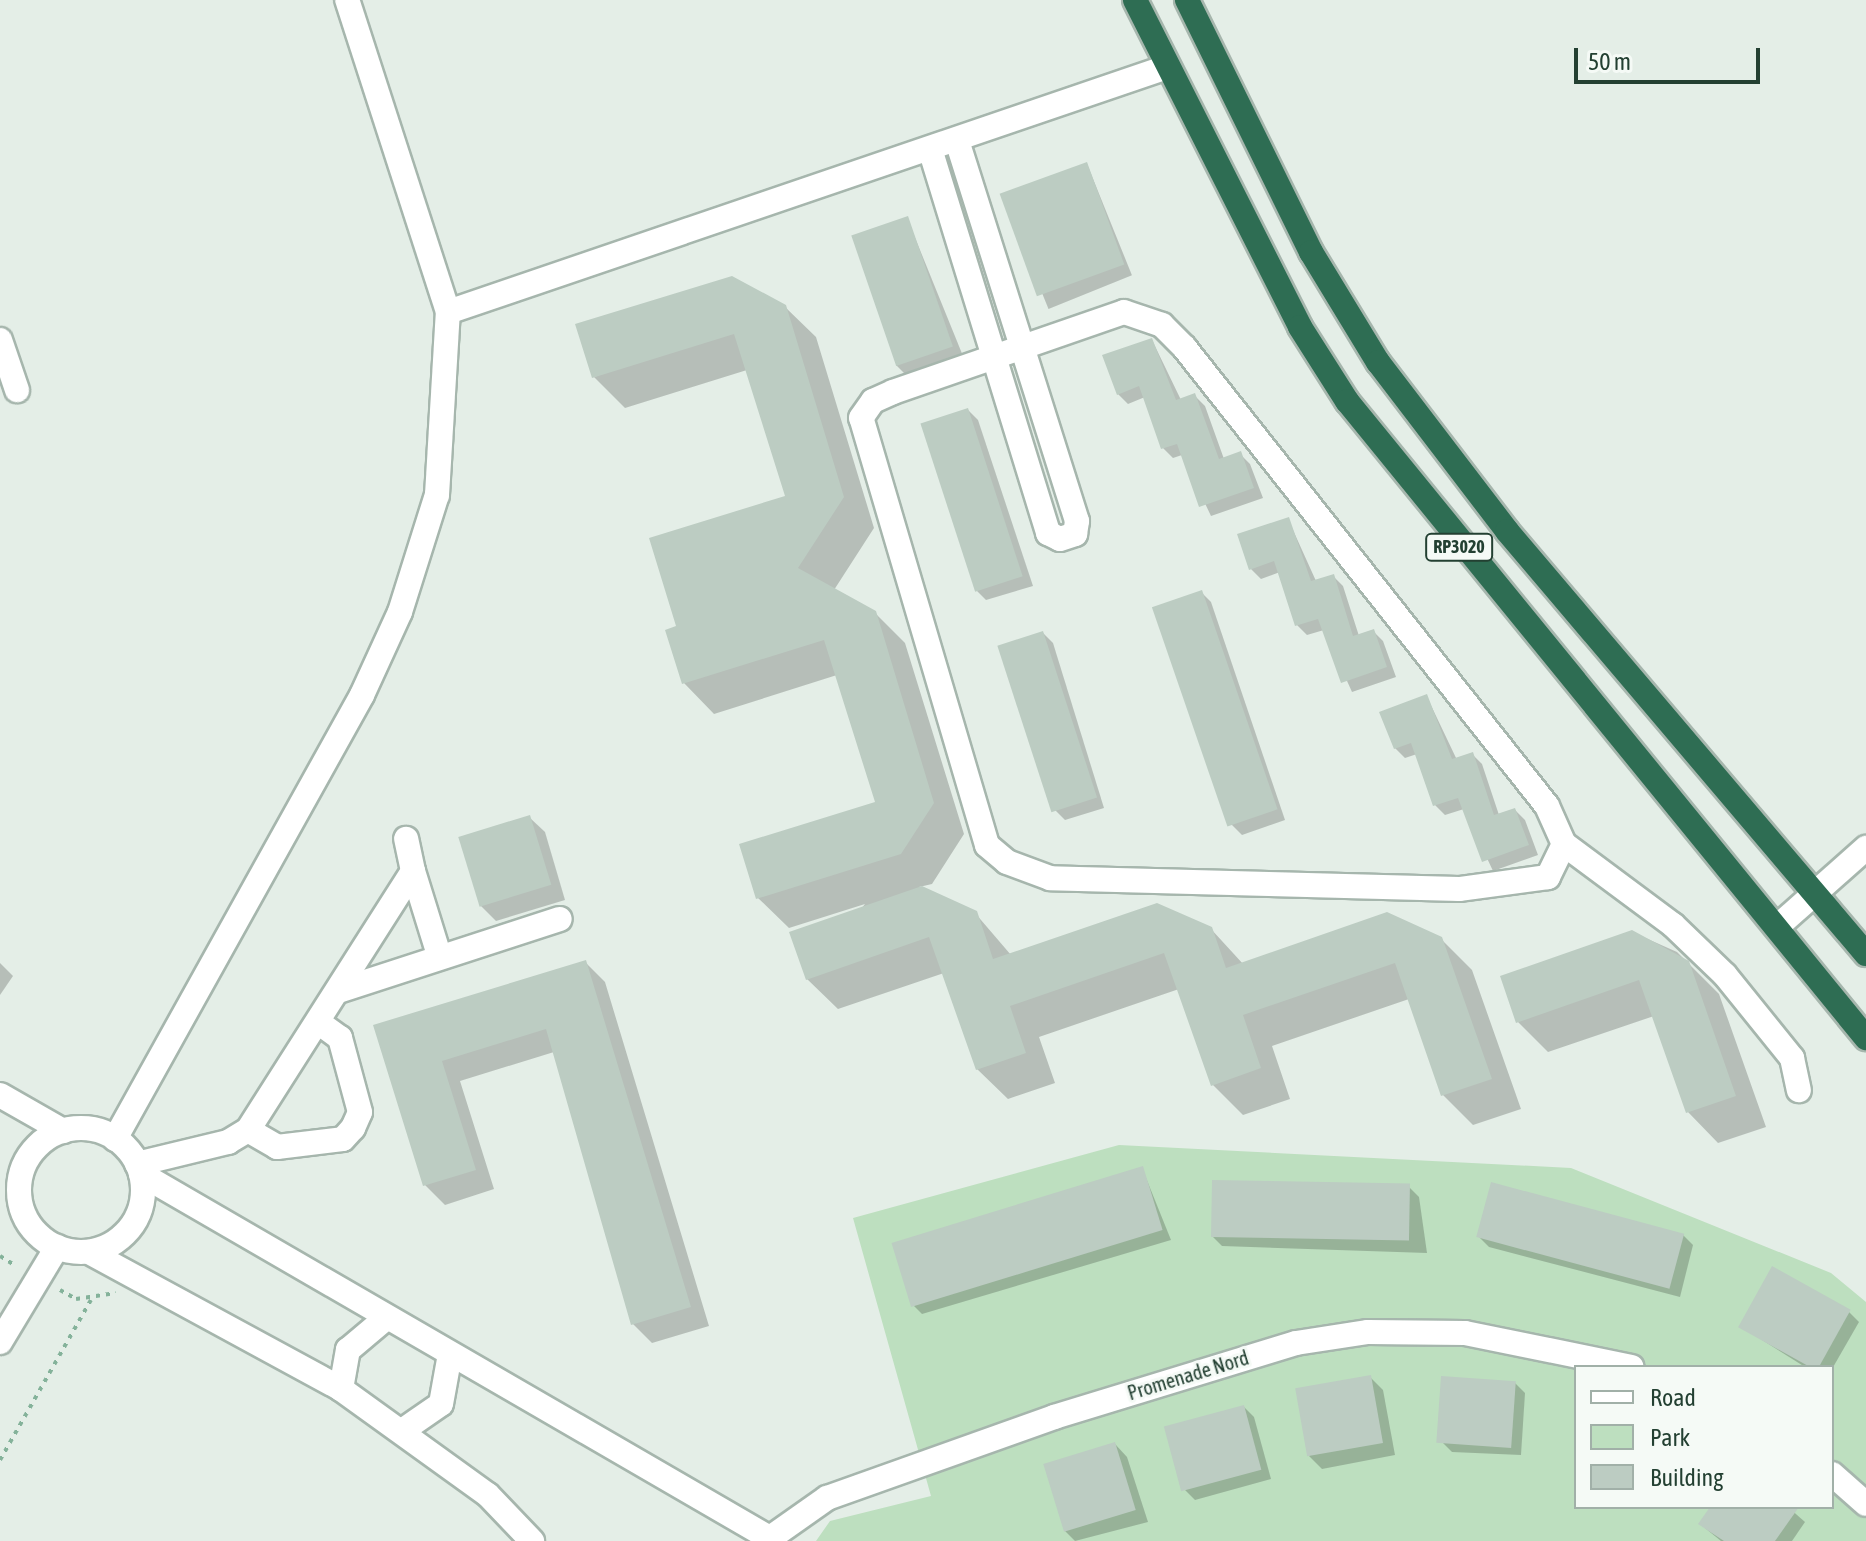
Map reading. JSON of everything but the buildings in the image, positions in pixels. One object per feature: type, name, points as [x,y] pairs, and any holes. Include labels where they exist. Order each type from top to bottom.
[{"type":"highway","name":"RP3020","points":[[1135,0],[1300,327],[1347,401],[1442,526],[1778,926],[1866,1038]]},
{"type":"highway","name":"RP3020","points":[[1187,0],[1311,252],[1378,362],[1507,531],[1818,893],[1866,954]]},
{"type":"street","points":[[115,1139],[362,695],[400,612],[442,470],[448,312],[347,0]]},
{"type":"street","points":[[448,312],[958,143],[1167,67]]},
{"type":"street","points":[[931,152],[1048,533],[1066,538],[1079,526],[958,143]]},
{"type":"street","points":[[1564,844],[1548,877],[1459,889],[1050,878],[995,854],[977,820],[860,426],[873,401],[1124,312],[1171,333],[1547,806],[1564,844],[1664,917],[1725,975],[1792,1058],[1799,1090]]},
{"type":"street","points":[[0,340],[17,390]]},
{"type":"street","points":[[406,839],[439,955]]},
{"type":"street","points":[[1778,926],[1866,848]]},
{"type":"street","points":[[139,1169],[228,1142],[248,1130],[413,871]]},
{"type":"street","points":[[338,991],[439,955],[560,919]]},
{"type":"street","points":[[248,1130],[277,1147],[343,1139],[353,1128],[360,1112],[340,1038],[318,1022]]},
{"type":"street","points":[[0,1095],[63,1131]]},
{"type":"street","points":[[532,1541],[488,1495],[341,1389],[89,1252],[57,1247],[30,1225],[10,1198],[28,1159],[63,1131],[85,1128],[115,1139],[139,1169],[386,1318],[767,1539]]},
{"type":"street","points":[[89,1252],[133,1225],[141,1205],[139,1169]]},
{"type":"street","points":[[0,1342],[57,1247]]},
{"type":"street","points":[[341,1389],[348,1350],[386,1318]]},
{"type":"street","name":"Promenade Nord","points":[[767,1539],[808,1506],[893,1473],[1296,1343],[1368,1332],[1465,1333],[1622,1365]]},
{"type":"street","points":[[402,1431],[441,1404],[450,1354]]},
{"type":"street","points":[[1834,1476],[1866,1504]]},
{"type":"path","points":[[0,1256],[13,1264]]},
{"type":"path","points":[[39,1278],[91,1300],[149,1285]]},
{"type":"path","points":[[0,1460],[91,1300]]},
{"type":"green space","points":[[1119,1145],[1571,1168],[1831,1273],[1866,1302],[1866,1541],[816,1541],[830,1521],[931,1496],[853,1218]]}]
